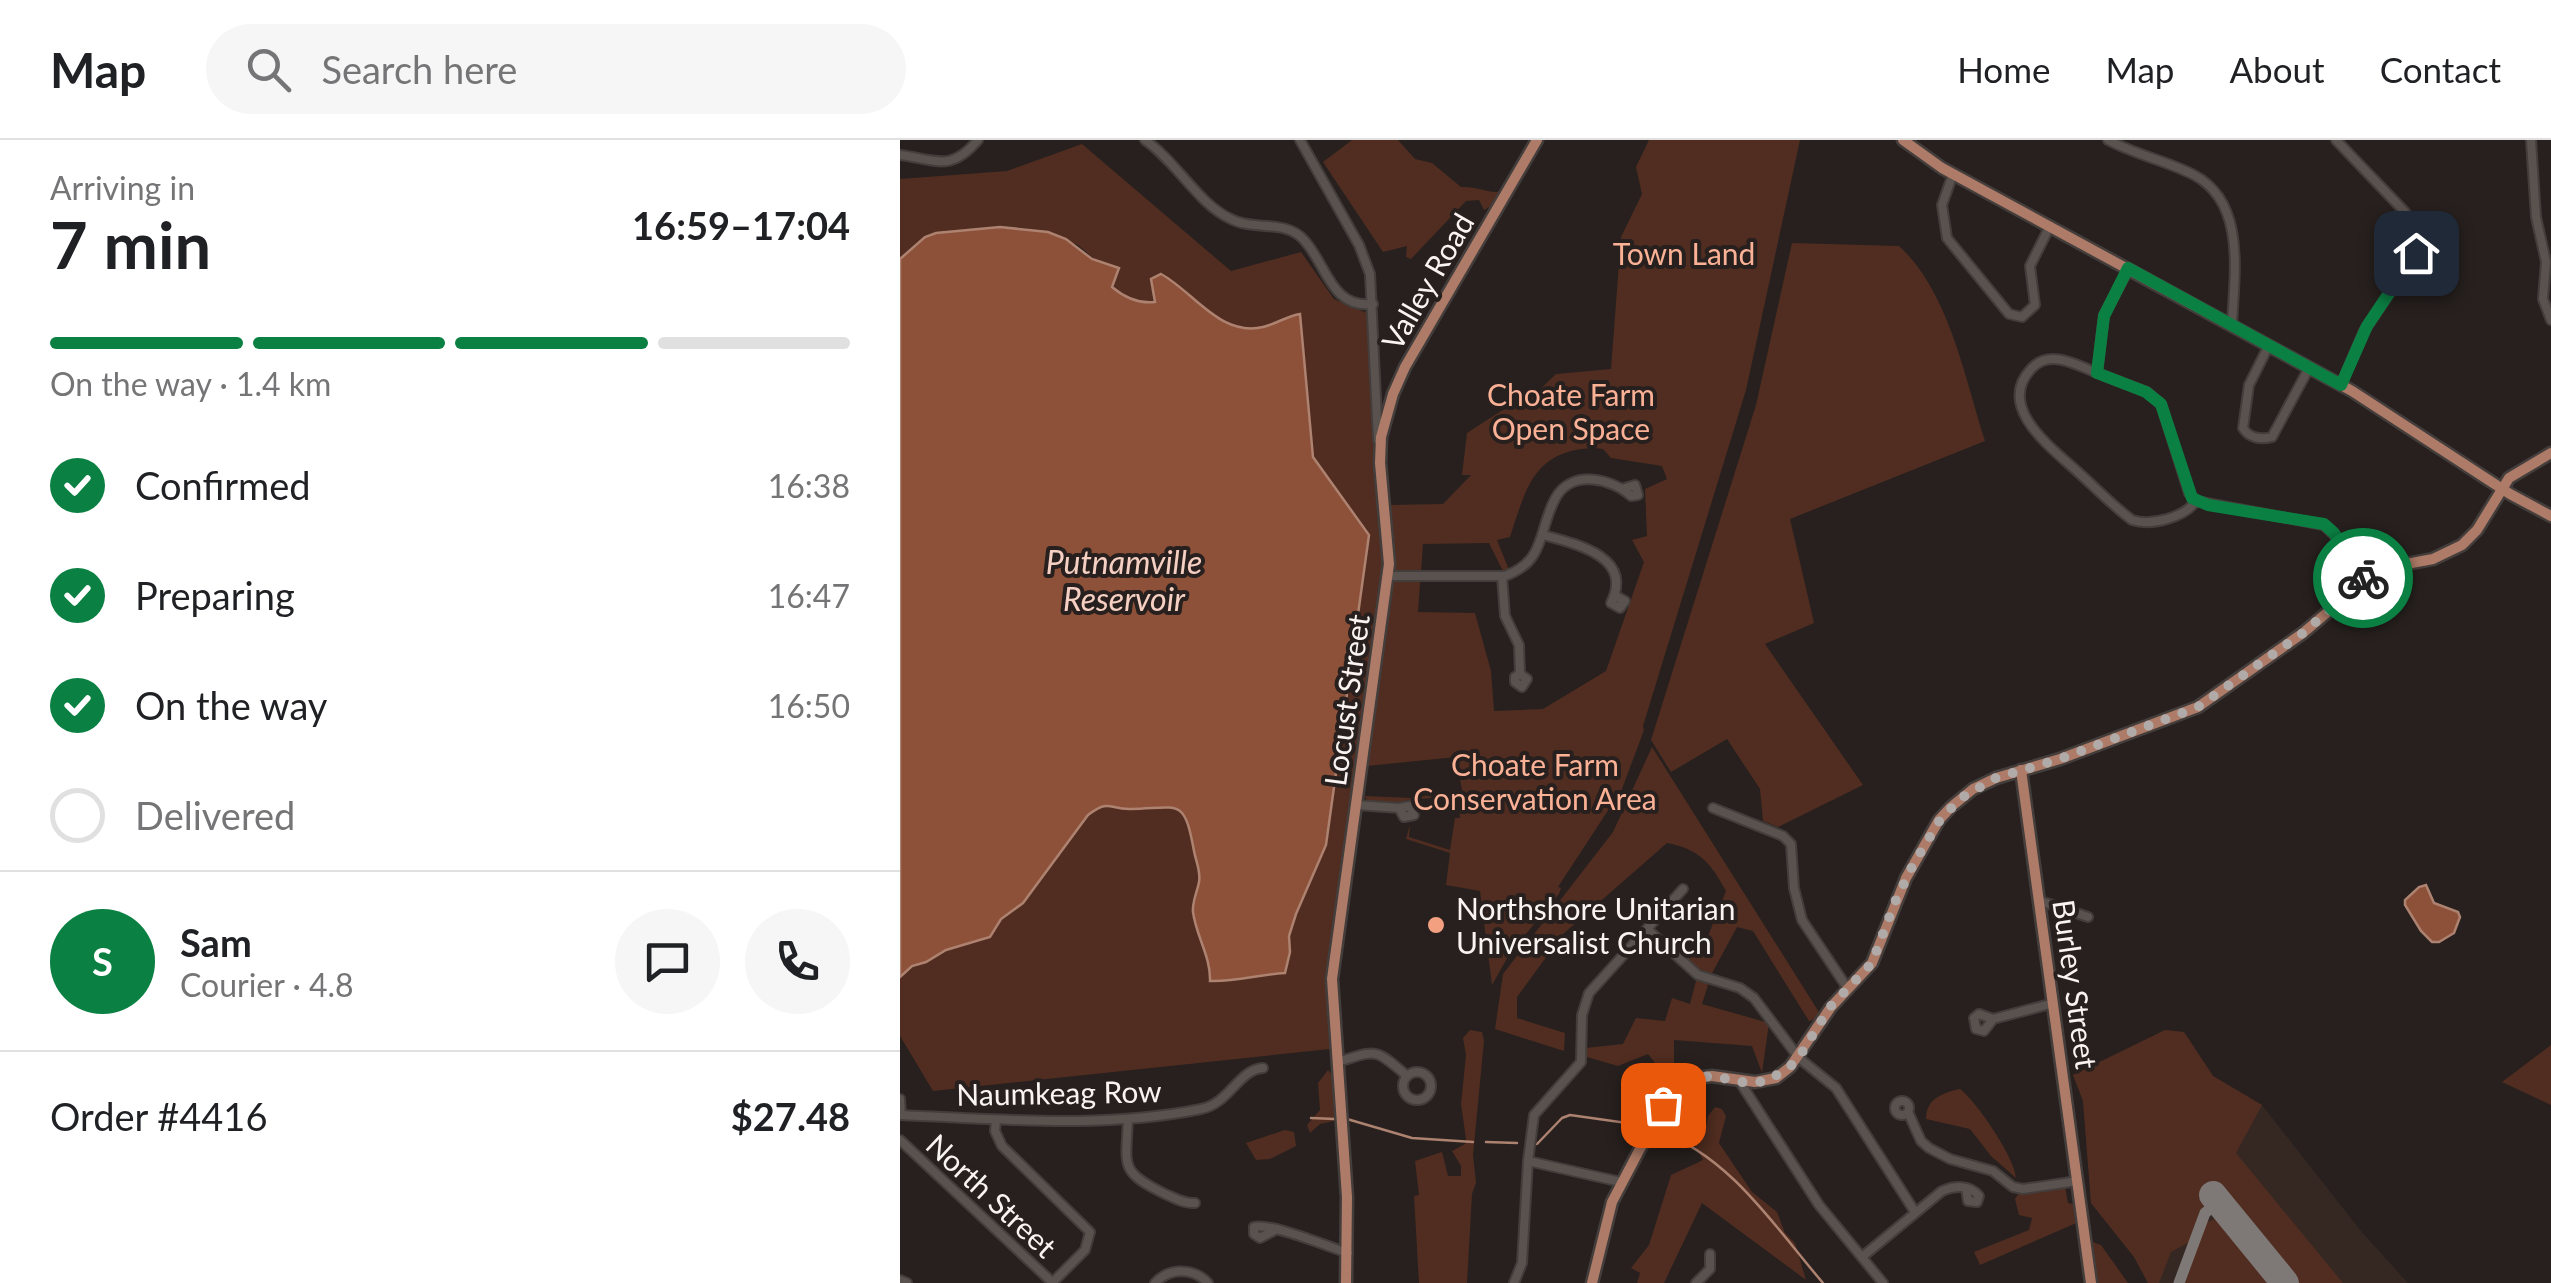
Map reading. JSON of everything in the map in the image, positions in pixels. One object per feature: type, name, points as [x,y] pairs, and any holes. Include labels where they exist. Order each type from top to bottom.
[{"type":"main road","name":"Valley Road","points":[[1380,454],[1386,416],[1405,367],[1536,140]]},
{"type":"main road","points":[[1903,140],[1953,174],[2341,385],[2501,488],[2549,512]]},
{"type":"main road","points":[[1592,1283],[1612,1202],[1663,1105],[1690,1080],[1704,1076],[1740,1082],[1776,1078],[1799,1058],[1826,1013],[1872,963],[1898,894],[1944,814],[1973,790],[2198,707],[2303,633],[2364,580],[2390,568],[2455,550],[2477,530],[2501,488],[2514,474],[2551,453]]},
{"type":"main road","name":"Locust Street","points":[[1346,1283],[1348,1253],[1332,979],[1388,576],[1380,454]]},
{"type":"main road","name":"Burley Street","points":[[2021,770],[2091,1283]]},
{"type":"street","points":[[900,154],[952,162],[978,140]]},
{"type":"street","points":[[1145,140],[1177,166],[1218,212],[1238,223],[1283,228],[1297,234],[1346,300],[1360,306],[1373,304]]},
{"type":"street","name":"Locust Street","points":[[1300,140],[1359,245],[1370,274],[1380,454]]},
{"type":"street","points":[[2108,140],[2191,174],[2211,187],[2222,203],[2233,228],[2232,326]]},
{"type":"street","points":[[2336,140],[2405,212],[2416,229],[2418,241],[2413,258],[2364,332],[2341,385]]},
{"type":"street","points":[[2531,140],[2536,217],[2546,262],[2543,299],[2551,320]]},
{"type":"street","points":[[1953,174],[1942,205],[1947,238],[2009,314],[2022,318],[2036,305],[2030,266],[2050,226]]},
{"type":"street","points":[[2097,373],[2104,316],[2128,268]]},
{"type":"street","points":[[2269,345],[2246,397],[2243,428],[2248,434],[2272,437],[2309,368]]},
{"type":"street","points":[[2196,501],[2183,513],[2150,522],[2132,520],[2032,429],[2021,406],[2024,378],[2046,360],[2059,359],[2146,392],[2161,404],[2189,492],[2196,501],[2324,524],[2364,580]]},
{"type":"street","points":[[1388,576],[1502,576],[1521,570],[1530,562],[1544,535],[1555,499],[1573,483],[1593,478],[1625,488]]},
{"type":"street","points":[[1544,535],[1600,554],[1613,570],[1616,596]]},
{"type":"street","points":[[1502,576],[1505,616],[1519,644],[1520,674]]},
{"type":"street","points":[[1357,806],[1400,808]]},
{"type":"street","points":[[1713,808],[1783,836],[1791,844],[1794,888],[1802,920],[1848,989]]},
{"type":"street","points":[[1514,1283],[1522,1263],[1534,1115],[1581,1062],[1585,1000],[1683,889]]},
{"type":"street","points":[[2040,901],[2088,917]]},
{"type":"street","points":[[1648,930],[1698,974],[1747,991],[1799,1058],[1836,1088],[1915,1212]]},
{"type":"street","points":[[1993,1019],[2054,1003]]},
{"type":"street","points":[[1336,1062],[1370,1052],[1381,1055],[1407,1076]]},
{"type":"street","name":"Naumkeag Row","points":[[900,1115],[996,1120],[1128,1118],[1214,1106],[1248,1073],[1263,1068]]},
{"type":"street","points":[[1740,1082],[1819,1205],[1884,1283]]},
{"type":"street","points":[[900,1099],[900,1115]]},
{"type":"street","points":[[1908,1112],[1921,1141],[1929,1148],[1950,1159],[1993,1170],[2012,1187],[2078,1181]]},
{"type":"street","points":[[1128,1118],[1126,1160],[1130,1173],[1136,1180],[1187,1204],[1195,1204]]},
{"type":"street","points":[[996,1120],[995,1131],[1002,1146],[1090,1232],[1086,1250],[1052,1283]]},
{"type":"street","name":"North Street","points":[[902,1145],[1052,1283]]},
{"type":"street","points":[[1528,1161],[1621,1182]]},
{"type":"street","points":[[1862,1257],[1942,1191],[1966,1188]]},
{"type":"street","points":[[1277,1229],[1348,1253]]},
{"type":"street","points":[[1696,1283],[1710,1269],[1710,1254]]},
{"type":"street","points":[[1155,1283],[1175,1270],[1196,1280],[1202,1277],[1208,1283]]},
{"type":"shaded area","points":[[2165,1030],[2184,1032],[2213,1076],[2262,1105],[2361,1231],[2408,1283],[2148,1283],[2134,1257],[2091,1203],[2083,1101],[2073,1075]]},
{"type":"green space","points":[[1352,140],[1398,140],[1415,159],[1432,163],[1461,187],[1502,192],[1496,203],[1484,210],[1479,200],[1466,201],[1411,259],[1406,257],[1407,246],[1383,252],[1323,162]]},
{"type":"green space","points":[[1649,140],[1800,140],[1746,390],[1644,730],[1622,789],[1558,887],[1559,894],[1510,953],[1492,985],[1480,891],[1446,885],[1450,853],[1406,839],[1410,824],[1409,837],[1450,850],[1455,818],[1460,818],[1458,796],[1407,800],[1400,804],[1368,801],[1364,796],[1411,798],[1462,790],[1456,757],[1367,766],[1395,559],[1390,505],[1443,504],[1471,475],[1462,475],[1467,433],[1531,398],[1556,374],[1611,369],[1621,237],[1642,194],[1636,167]],"holes":[[[1603,449],[1611,458],[1662,466],[1667,479],[1645,489],[1647,536],[1632,540],[1644,562],[1606,671],[1543,709],[1494,711],[1491,671],[1475,613],[1418,612],[1423,544],[1489,543],[1503,571],[1509,570],[1497,540],[1510,537],[1521,503],[1536,475],[1558,456],[1574,450]]]},
{"type":"green space","points":[[1082,144],[1231,271],[1301,252],[1334,299],[1369,314],[1369,373],[1387,544],[1360,760],[1326,978],[1330,1049],[933,1091],[900,1036],[900,977],[912,966],[946,950],[990,937],[1001,919],[1023,903],[1095,810],[1105,806],[1170,806],[1184,817],[1199,862],[1192,914],[1210,980],[1229,981],[1285,972],[1296,914],[1326,845],[1369,535],[1313,458],[1300,314],[1263,327],[1234,325],[1208,311],[1161,274],[1151,287],[1154,302],[1132,299],[1112,287],[1115,266],[1099,263],[1078,245],[1048,232],[1017,228],[925,237],[900,259],[900,179],[1007,171]]},
{"type":"green space","points":[[1792,243],[1899,246],[1931,287],[1943,311],[1985,441],[1790,519],[1814,623],[1765,644],[1863,785],[1778,827],[1763,821],[1760,789],[1727,739],[1671,772],[1651,740],[1756,405]]},
{"type":"green space","points":[[1652,747],[1822,1017],[1809,1021],[1753,931],[1737,927],[1710,977],[1684,958],[1706,941],[1726,891],[1703,859],[1688,849],[1667,843],[1563,934],[1517,997],[1517,1018],[1565,1033],[1564,1051],[1495,1029],[1503,974],[1613,832]]},
{"type":"green space","points":[[1697,977],[1709,982],[1702,1004],[1769,1023],[1762,1073],[1752,1046],[1674,1040],[1674,1072],[1683,1081],[1675,1088],[1648,1054],[1618,1066],[1587,1057],[1586,1048],[1623,1044],[1636,1018],[1665,1021],[1672,998],[1690,1004]]},
{"type":"green space","points":[[1470,1030],[1482,1032],[1484,1041],[1467,1283],[1419,1283],[1415,1161],[1442,1152],[1448,1176],[1461,1176],[1461,1166],[1452,1151],[1465,1144],[1466,1139],[1461,1104],[1466,1055],[1463,1038]]},
{"type":"green space","points":[[2165,1030],[2184,1032],[2213,1076],[2262,1105],[2236,1153],[2343,1283],[2297,1283],[2219,1189],[2205,1202],[2191,1241],[2171,1252],[2159,1283],[2148,1283],[2134,1257],[2091,1203],[2083,1101],[2073,1075]]},
{"type":"green space","points":[[2551,1045],[2551,1105],[2502,1082]]},
{"type":"green space","points":[[1328,1070],[1334,1077],[1334,1121],[1320,1124],[1310,1133],[1307,1125],[1320,1110],[1318,1083]]},
{"type":"green space","points":[[1960,1089],[1994,1131],[2016,1178],[1991,1156],[1970,1129],[1926,1119],[1936,1098]]},
{"type":"green space","points":[[1715,1107],[1726,1116],[1719,1143],[1752,1192],[1777,1212],[1785,1233],[1795,1243],[1806,1280],[1702,1203],[1664,1283],[1637,1283],[1640,1273],[1631,1268],[1649,1245],[1671,1175],[1703,1160],[1696,1147],[1677,1133],[1687,1126],[1705,1132],[1708,1116]]},
{"type":"green space","points":[[1285,1130],[1294,1132],[1296,1146],[1270,1159],[1256,1160],[1246,1143]]},
{"type":"green space","points":[[2065,1186],[2068,1203],[2079,1205],[2081,1221],[1980,1265],[1974,1252],[2029,1230],[2032,1218],[2019,1215],[2015,1199],[2019,1193]]},
{"type":"green space","points":[[2221,1221],[2272,1283],[2183,1283],[2205,1223]]},
{"type":"green space","points":[[2090,1241],[2101,1245],[2128,1283],[2096,1283]]},
{"type":"water","name":"Putnamville Reservoir","points":[[1000,227],[1048,232],[1066,239],[1092,259],[1119,268],[1112,287],[1138,301],[1155,302],[1151,279],[1161,274],[1208,311],[1234,325],[1263,327],[1300,314],[1313,457],[1369,535],[1326,845],[1296,914],[1285,973],[1210,981],[1193,912],[1199,870],[1183,814],[1170,808],[1105,806],[1088,815],[1023,903],[1001,919],[990,937],[946,950],[912,966],[900,977],[900,259],[925,237],[936,233]]},
{"type":"water","points":[[2426,885],[2434,903],[2458,912],[2460,917],[2454,933],[2439,942],[2432,942],[2421,931],[2405,905],[2405,900]]},
{"type":"waterway","points":[[1537,1144],[1562,1118],[1570,1115],[1641,1125]]},
{"type":"waterway","points":[[1311,1118],[1335,1119]]},
{"type":"waterway","points":[[1347,1119],[1412,1138],[1473,1142]]},
{"type":"waterway","points":[[1657,1130],[1683,1142],[1729,1175],[1823,1283]]},
{"type":"waterway","points":[[1486,1142],[1517,1143]]},
{"type":"taxiway","points":[[2179,1283],[2205,1213],[2212,1207],[2223,1209]]},
{"type":"runway","points":[[2213,1195],[2285,1283]]},
{"type":"way so far","points":[[1663,1105],[1696,1078],[1768,1081],[1796,1062],[1830,1007],[1872,963],[1913,865],[1940,820],[1961,798],[1996,778],[2060,759],[2198,707],[2303,633],[2363,578]]},
{"type":"place","name":"Northshore Unitarian Universalist Church","points":[[1436,925]]},
{"type":"route","points":[[2363,578],[2342,542],[2324,524],[2208,505],[2192,498],[2161,404],[2146,392],[2097,373],[2102,323],[2128,268],[2341,385],[2367,326],[2416,253]]},
{"type":"park label","name":"Town Land","points":[[1684,253]]},
{"type":"park label","name":"Choate Farm Open Space","points":[[1571,411]]},
{"type":"park label","name":"Choate Farm Conservation Area","points":[[1535,781]]}]
